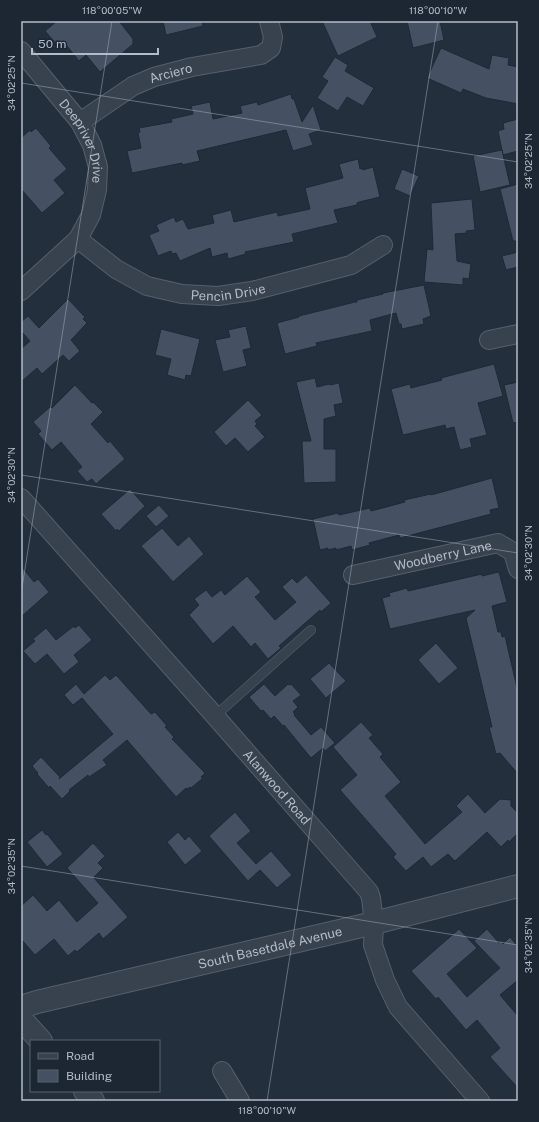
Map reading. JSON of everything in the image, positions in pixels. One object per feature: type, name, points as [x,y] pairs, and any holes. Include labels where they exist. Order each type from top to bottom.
[{"type":"street","name":"Arciero","points":[[80,122],[133,86],[154,77],[192,67],[261,55],[271,48],[273,37],[269,21]]},
{"type":"street","name":"Deepriver Drive","points":[[21,51],[80,122],[92,145],[98,167],[97,190],[91,215],[78,239],[21,291]]},
{"type":"street","name":"Pencin Drive","points":[[78,239],[116,269],[147,286],[182,294],[218,296],[252,291],[351,265],[383,245]]},
{"type":"street","points":[[489,340],[518,334]]},
{"type":"street","name":"Alanwood Road","points":[[21,498],[369,892],[374,922],[374,945],[385,980],[398,1007],[480,1101]]},
{"type":"street","name":"Woodberry Lane","points":[[353,575],[498,543],[513,552],[518,569]]},
{"type":"street","name":"South Basetdale Avenue","points":[[21,1007],[518,886]]},
{"type":"street","points":[[21,1019],[40,1040]]},
{"type":"street","points":[[222,1071],[240,1101]]},
{"type":"street","points":[[86,1092],[94,1101]]},
{"type":"lane","points":[[215,716],[311,630]]},
{"type":"building","points":[[57,21],[119,21],[133,39],[133,44],[100,72],[86,55],[79,61],[63,41],[58,46],[45,31]]},
{"type":"building","points":[[163,21],[202,21],[203,26],[166,35]]},
{"type":"building","points":[[322,21],[370,21],[377,37],[338,56]]},
{"type":"building","points":[[407,21],[440,21],[444,40],[413,48]]},
{"type":"building","points":[[441,48],[489,69],[492,55],[509,58],[508,65],[518,67],[518,104],[486,98],[463,89],[461,93],[427,78]]},
{"type":"building","points":[[335,57],[348,65],[345,71],[374,88],[363,106],[347,97],[338,111],[317,98],[328,81],[322,77]]},
{"type":"building","points":[[291,94],[302,122],[313,105],[321,130],[309,134],[313,145],[293,151],[286,130],[197,151],[200,161],[132,173],[127,151],[141,148],[138,133],[140,132],[139,128],[172,122],[171,119],[193,114],[191,106],[210,102],[213,119],[242,113],[240,106],[257,102],[258,105]]},
{"type":"building","points":[[518,119],[518,151],[503,155],[498,131],[504,129],[503,123]]},
{"type":"building","points":[[36,128],[51,146],[49,148],[67,169],[54,180],[65,193],[42,213],[21,189],[21,138],[30,130],[31,132]]},
{"type":"building","points":[[502,150],[510,185],[480,192],[473,156]]},
{"type":"building","points":[[358,159],[360,169],[362,168],[363,170],[373,167],[380,197],[359,202],[357,205],[334,210],[338,223],[292,234],[294,242],[245,252],[246,254],[228,259],[227,253],[212,257],[210,248],[180,261],[176,253],[172,254],[171,251],[158,256],[149,235],[159,231],[156,225],[174,217],[176,222],[183,219],[188,229],[214,223],[212,215],[231,210],[234,222],[277,212],[278,216],[310,209],[305,188],[343,178],[339,164]]},
{"type":"building","points":[[402,169],[419,176],[410,196],[394,189]]},
{"type":"building","points":[[518,184],[518,241],[513,241],[500,189]]},
{"type":"building","points":[[472,199],[475,230],[466,231],[467,233],[455,234],[457,261],[471,264],[469,279],[463,278],[463,285],[424,282],[427,249],[433,250],[431,203]]},
{"type":"building","points":[[518,252],[518,267],[506,270],[502,256]]},
{"type":"building","points":[[424,285],[431,316],[423,319],[424,324],[402,329],[396,313],[370,320],[372,331],[316,343],[317,346],[285,354],[277,323],[357,302],[357,300],[383,293]]},
{"type":"building","points":[[68,299],[85,317],[83,319],[87,323],[71,340],[80,351],[69,361],[63,355],[42,374],[37,368],[21,382],[21,349],[30,341],[21,331],[21,322],[28,316],[39,328]]},
{"type":"building","points":[[246,326],[251,348],[243,350],[247,366],[223,372],[215,340],[230,337],[228,330]]},
{"type":"building","points":[[161,329],[200,339],[191,376],[186,375],[185,380],[167,375],[171,359],[155,355]]},
{"type":"building","points":[[494,364],[503,396],[478,403],[487,435],[470,439],[472,447],[460,450],[454,427],[446,429],[445,425],[403,435],[391,389],[410,384],[411,388],[442,380],[441,378]]},
{"type":"building","points":[[315,378],[317,387],[339,383],[343,403],[334,405],[336,416],[324,419],[324,449],[336,449],[336,482],[304,483],[302,441],[311,441],[296,382]]},
{"type":"building","points":[[518,382],[518,422],[513,423],[504,385]]},
{"type":"building","points":[[75,385],[103,412],[91,424],[108,443],[110,441],[125,459],[96,484],[92,479],[87,482],[77,471],[82,467],[61,442],[52,450],[38,434],[41,431],[33,422],[50,407],[52,408]]},
{"type":"building","points":[[248,400],[262,415],[255,421],[257,424],[255,426],[265,437],[248,452],[235,438],[226,446],[214,432]]},
{"type":"building","points":[[492,478],[499,508],[490,510],[491,514],[400,538],[399,535],[369,543],[370,545],[352,550],[351,546],[336,550],[336,548],[328,550],[328,548],[320,550],[313,519],[370,508],[371,511],[405,502],[404,500],[431,495]]},
{"type":"building","points":[[130,489],[145,506],[119,531],[117,529],[116,531],[101,514]]},
{"type":"building","points":[[159,505],[169,516],[156,527],[146,516]]},
{"type":"building","points":[[162,528],[178,546],[189,536],[204,554],[173,582],[141,546]]},
{"type":"building","points":[[21,566],[34,582],[38,579],[49,592],[21,617]]},
{"type":"building","points":[[499,572],[507,602],[492,606],[498,632],[501,632],[502,637],[505,636],[518,692],[518,774],[500,753],[496,754],[489,727],[492,727],[466,618],[475,610],[390,629],[382,598],[390,596],[389,593],[407,588],[408,591],[482,574],[482,576]]},
{"type":"building","points":[[306,575],[331,603],[321,612],[320,610],[279,646],[281,648],[268,659],[255,643],[251,647],[233,626],[213,644],[189,615],[199,605],[194,599],[206,590],[212,597],[221,590],[225,595],[247,576],[261,592],[255,597],[275,620],[296,602],[282,587],[292,578],[297,583]]},
{"type":"building","points":[[79,625],[92,640],[74,655],[79,662],[64,674],[47,654],[35,664],[23,651],[35,641],[33,639],[46,628],[56,640],[74,626],[75,628]]},
{"type":"building","points":[[436,643],[458,668],[439,684],[418,660]]},
{"type":"building","points":[[329,663],[346,681],[326,698],[310,679]]},
{"type":"building","points":[[105,675],[110,680],[116,675],[151,714],[155,712],[174,737],[172,739],[205,773],[201,777],[203,778],[191,788],[186,788],[176,797],[127,740],[103,760],[107,765],[89,777],[88,775],[69,790],[70,791],[62,799],[50,786],[49,788],[32,766],[41,757],[60,777],[59,779],[113,734],[82,698],[73,705],[64,695],[76,684],[84,694]]},
{"type":"building","points":[[264,684],[275,696],[288,684],[291,684],[301,695],[293,701],[298,707],[293,712],[295,714],[294,715],[311,735],[321,727],[335,743],[325,751],[323,748],[311,758],[284,725],[283,726],[274,716],[271,719],[263,710],[261,711],[249,697]]},
{"type":"building","points":[[361,722],[373,735],[369,738],[383,754],[380,757],[401,782],[385,796],[425,844],[462,812],[456,806],[468,794],[485,813],[500,799],[511,800],[511,806],[518,813],[518,833],[509,842],[508,840],[501,847],[487,832],[455,861],[448,854],[431,867],[423,857],[406,871],[393,857],[396,854],[340,790],[357,775],[333,747]]},
{"type":"building","points":[[235,812],[251,831],[237,843],[256,864],[271,851],[292,875],[277,888],[260,870],[248,881],[209,836]]},
{"type":"building","points":[[42,830],[63,854],[47,867],[27,842]]},
{"type":"building","points":[[178,832],[185,840],[189,836],[202,851],[185,865],[167,842]]},
{"type":"building","points":[[93,843],[105,856],[98,863],[103,868],[94,878],[128,917],[103,939],[99,933],[77,952],[75,950],[68,956],[54,939],[35,955],[21,939],[21,906],[33,895],[47,911],[59,900],[77,922],[98,903],[67,868]]},
{"type":"building","points":[[459,929],[477,948],[447,974],[467,997],[500,968],[474,941],[487,929],[499,943],[501,941],[503,944],[510,937],[518,947],[518,980],[500,995],[518,1016],[518,1088],[490,1057],[500,1048],[477,1020],[466,1030],[438,997],[436,999],[411,971]]}]
